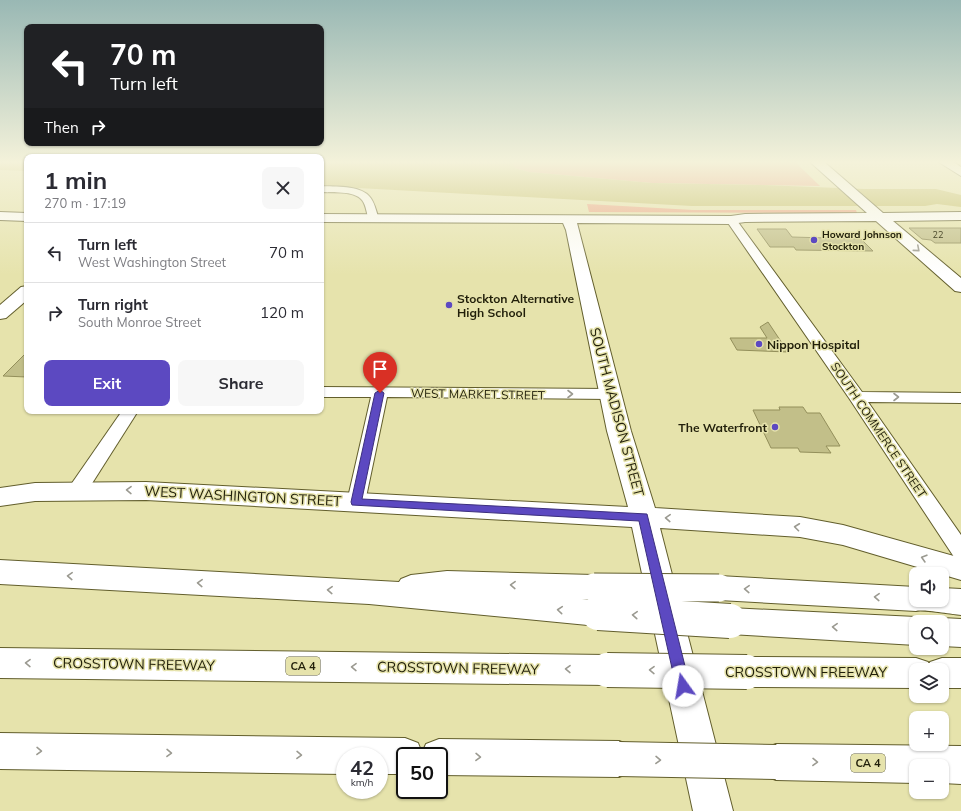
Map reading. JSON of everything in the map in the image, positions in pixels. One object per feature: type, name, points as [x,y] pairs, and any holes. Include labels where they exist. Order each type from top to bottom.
[{"type":"main road","points":[[859,199],[961,287]]},
{"type":"main road","points":[[0,216],[24,217]]},
{"type":"main road","points":[[879,216],[961,223]]},
{"type":"main road","points":[[324,218],[731,220],[879,216],[961,216]]},
{"type":"main road","name":"SOUTH MADISON STREET","points":[[568,219],[572,230],[610,394],[643,517],[713,811]]},
{"type":"main road","points":[[0,314],[24,294]]},
{"type":"main road","name":"WEST WASHINGTON STREET","points":[[0,497],[35,492],[146,490],[800,527],[843,535],[961,569]]},
{"type":"main road","points":[[0,572],[369,592],[596,600],[730,621],[909,631]]},
{"type":"main road","points":[[596,600],[719,588],[909,599]]},
{"type":"main road","points":[[949,601],[961,602]]},
{"type":"main road","points":[[949,632],[961,633]]},
{"type":"main road","name":"CROSSTOWN FREEWAY","points":[[0,663],[909,673]]},
{"type":"main road","points":[[949,673],[961,673]]},
{"type":"main road","points":[[0,751],[396,756]]},
{"type":"main road","name":"CA 4","points":[[448,757],[961,765]]},
{"type":"street","points":[[367,199],[374,218]]},
{"type":"street","name":"SOUTH COMMERCE STREET","points":[[731,220],[857,397],[961,551]]},
{"type":"street","name":"WEST MARKET STREET","points":[[324,392],[610,394]]},
{"type":"street","points":[[356,502],[380,393]]},
{"type":"street","points":[[857,397],[961,398]]},
{"type":"street","points":[[77,491],[128,414]]},
{"type":"shaded area","points":[[559,199],[961,199],[961,207],[937,204],[925,206],[692,206]]},
{"type":"shaded area","points":[[587,204],[693,210],[856,210],[857,213],[589,212]]},
{"type":"building","points":[[909,228],[961,228],[961,243],[935,243],[931,240],[922,239]]},
{"type":"building","name":"Howard Johnson Stockton","points":[[757,229],[786,229],[792,237],[861,239],[873,251],[796,250],[794,247],[770,247]]},
{"type":"building","name":"Nippon Hospital","points":[[768,322],[788,352],[737,350],[730,338],[767,338],[760,327]]},
{"type":"building","points":[[24,355],[24,377],[3,376]]},
{"type":"building","name":"The Waterfront","points":[[779,407],[803,407],[807,413],[820,413],[840,446],[826,446],[831,453],[800,452],[798,448],[771,448],[753,410],[780,410]]},
{"type":"place","name":"Howard Johnson Stockton","points":[[814,240]]},
{"type":"place","name":"Stockton Alternative High School","points":[[449,305]]},
{"type":"place","name":"Nippon Hospital","points":[[759,344]]},
{"type":"place","name":"The Waterfront","points":[[775,427]]},
{"type":"route","points":[[380,393],[375,409],[376,414],[356,502],[643,517],[683,686]]}]
